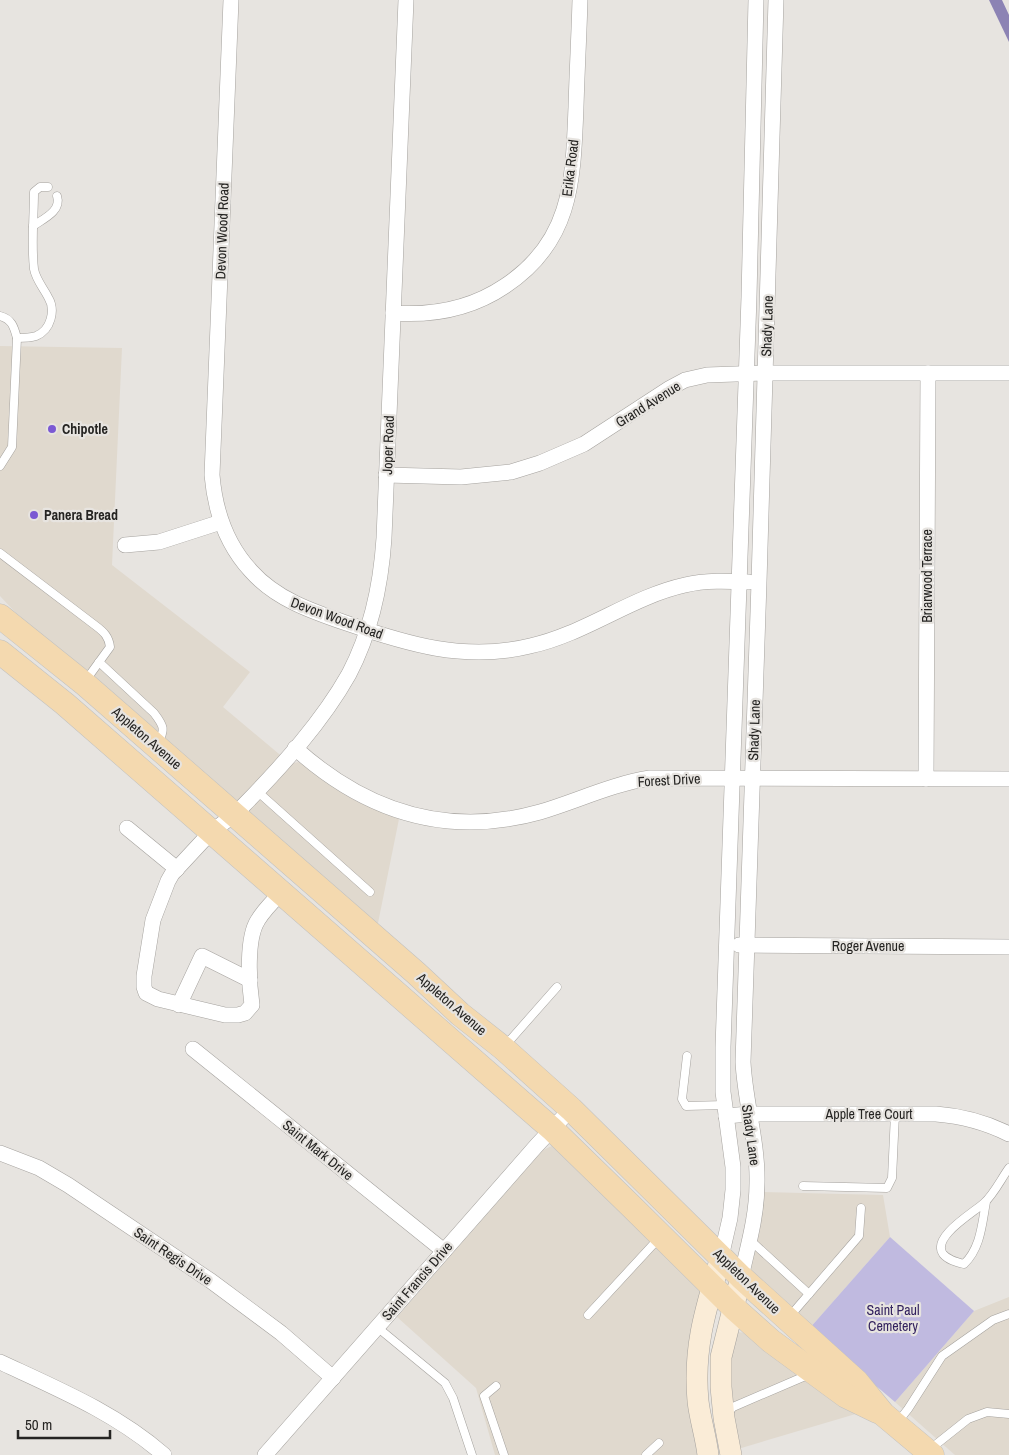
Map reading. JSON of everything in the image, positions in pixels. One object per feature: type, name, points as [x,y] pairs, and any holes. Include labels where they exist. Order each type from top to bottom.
[{"type":"main road","name":"Appleton Avenue","points":[[0,616],[84,683],[460,1014],[503,1048],[572,1109],[741,1277],[857,1382],[889,1419],[923,1450]]},
{"type":"main road","name":"Appleton Avenue","points":[[0,652],[65,704],[552,1129],[770,1341],[846,1396],[889,1419]]},
{"type":"main road","points":[[65,704],[84,683]]},
{"type":"main road","points":[[372,972],[390,951]]},
{"type":"street","name":"Devon Wood Road","points":[[231,0],[212,475],[214,496],[221,522],[238,556],[263,583],[281,597],[317,613],[404,642],[436,649],[474,653],[495,652],[530,646],[560,637],[660,592],[686,584],[710,581],[760,582]]},
{"type":"street","name":"Joper Road","points":[[281,893],[257,920],[254,928],[250,980],[252,1005],[245,1013],[225,1015],[179,1005],[152,997],[146,992],[144,976],[153,920],[168,881],[211,832],[234,815],[257,791],[316,723],[339,690],[357,656],[373,612],[382,570],[406,0]]},
{"type":"street","name":"Erika Road","points":[[393,313],[437,313],[468,305],[491,295],[525,271],[548,242],[565,208],[573,168],[580,0]]},
{"type":"street","name":"Shady Lane","points":[[708,1455],[698,1402],[697,1365],[699,1340],[730,1218],[733,1190],[733,1168],[725,1110],[724,1047],[756,0]]},
{"type":"street","name":"Shady Lane","points":[[731,1455],[724,1418],[721,1357],[754,1222],[757,1183],[756,1157],[744,1088],[743,1062],[760,582],[776,0]]},
{"type":"street","name":"Grand Avenue","points":[[386,475],[461,477],[511,472],[568,452],[685,380],[717,373],[1009,373]]},
{"type":"street","name":"Briarwood Terrace","points":[[926,779],[928,373]]},
{"type":"street","points":[[125,545],[159,542],[221,522]]},
{"type":"street","name":"Forest Drive","points":[[295,748],[345,787],[365,798],[408,814],[457,822],[495,821],[522,816],[635,780],[650,778],[1009,779]]},
{"type":"street","points":[[127,828],[177,869]]},
{"type":"street","name":"Roger Avenue","points":[[727,945],[1009,947]]},
{"type":"street","points":[[179,1005],[202,956],[250,980]]},
{"type":"street","name":"Saint Mark Drive","points":[[192,1049],[444,1251]]},
{"type":"street","name":"Saint Francis Drive","points":[[265,1455],[552,1129],[572,1109]]},
{"type":"street","name":"Apple Tree Court","points":[[725,1110],[749,1114],[936,1114],[959,1116],[995,1127],[1009,1134]]},
{"type":"street","name":"Saint Regis Drive","points":[[0,1153],[38,1168],[68,1185],[211,1281],[281,1333],[333,1378]]},
{"type":"street","points":[[0,1362],[106,1413],[133,1430],[164,1455]]},
{"type":"street","points":[[703,1428],[724,1418]]},
{"type":"lane","points":[[17,338],[35,336],[47,328],[51,321],[50,299],[35,276],[33,261],[34,192],[40,187],[48,187]]},
{"type":"lane","points":[[34,226],[55,209],[58,200]]},
{"type":"lane","points":[[0,316],[8,318],[15,328],[17,338],[12,447],[0,466]]},
{"type":"lane","points":[[0,553],[103,631],[110,641],[110,647],[84,683]]},
{"type":"lane","points":[[99,662],[154,713],[160,721],[163,734],[156,746]]},
{"type":"lane","points":[[257,791],[370,892]]},
{"type":"lane","points":[[503,1048],[557,987]]},
{"type":"lane","points":[[687,1056],[682,1100],[686,1106],[725,1110]]},
{"type":"lane","points":[[803,1186],[887,1188],[892,1178],[895,1114]]},
{"type":"lane","points":[[986,1202],[979,1240],[972,1256],[964,1264],[948,1258],[942,1252],[940,1245],[945,1235],[986,1202],[1009,1168]]},
{"type":"lane","points":[[787,1320],[859,1236],[861,1208]]},
{"type":"lane","points":[[588,1314],[661,1236]]},
{"type":"lane","points":[[750,1240],[809,1294]]},
{"type":"lane","points":[[889,1419],[908,1409],[942,1356],[992,1320],[1009,1314]]},
{"type":"lane","points":[[377,1327],[444,1383],[453,1398],[472,1455]]},
{"type":"lane","points":[[724,1418],[733,1406],[813,1372]]},
{"type":"lane","points":[[496,1386],[484,1396],[504,1455]]},
{"type":"lane","points":[[923,1450],[968,1419],[987,1412],[1009,1414]]},
{"type":"lane","points":[[646,1455],[659,1443]]},
{"type":"shaded area","points":[[989,0],[1002,0],[1009,15],[1009,42]]},
{"type":"shaded area","points":[[0,346],[122,348],[112,565],[250,672],[223,707],[291,764],[298,762],[304,765],[339,791],[358,802],[399,819],[377,928],[211,779],[14,611],[0,596]]},
{"type":"shaded area","points":[[554,1145],[700,1290],[701,1455],[495,1455],[476,1388],[397,1317],[543,1150]]},
{"type":"shaded area","points":[[763,1192],[883,1195],[890,1237],[809,1329],[750,1270],[760,1231]]},
{"type":"shaded area","points":[[1009,1297],[1009,1455],[955,1455],[895,1402],[974,1311]]},
{"type":"shaded area","points":[[736,1332],[748,1333],[859,1413],[738,1449],[730,1405],[732,1336]]},
{"type":"green space","name":"Saint Paul Cemetery","points":[[890,1237],[974,1311],[895,1402],[809,1329]]},
{"type":"place","name":"Chipotle","points":[[52,429]]},
{"type":"place","name":"Panera Bread","points":[[34,515]]}]
